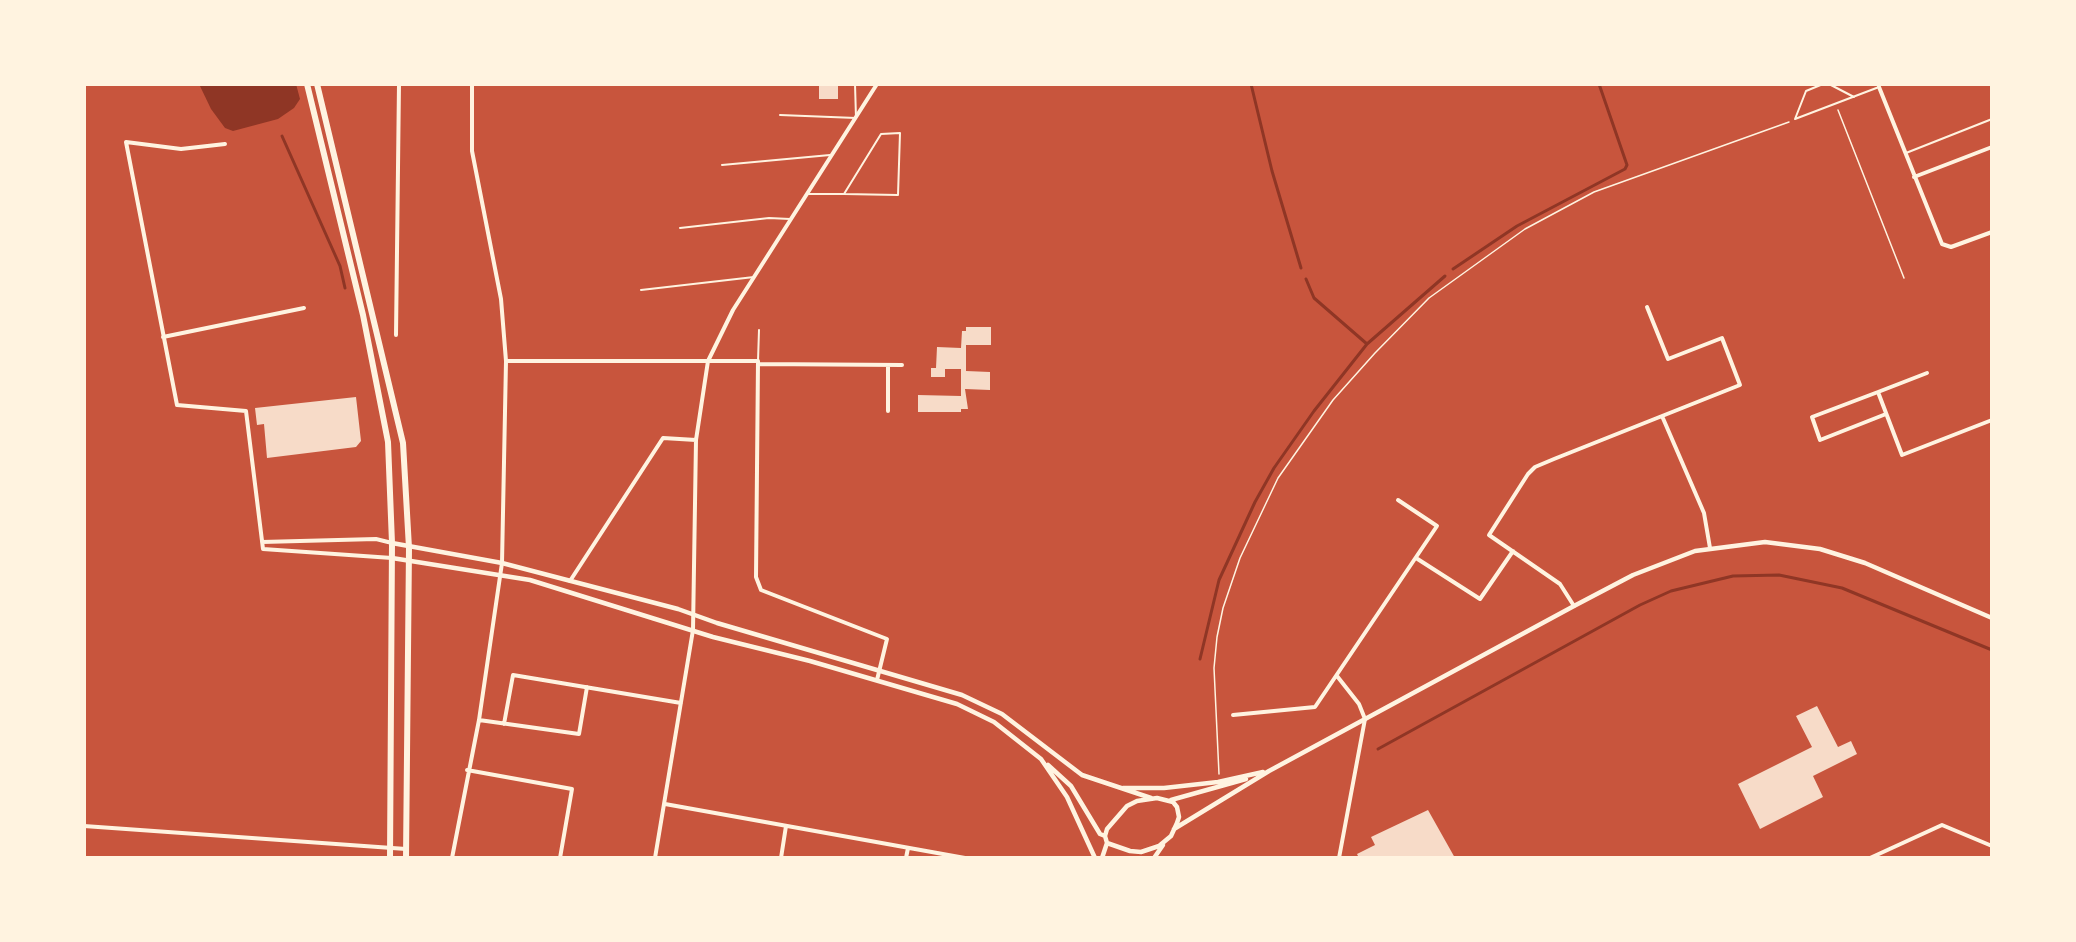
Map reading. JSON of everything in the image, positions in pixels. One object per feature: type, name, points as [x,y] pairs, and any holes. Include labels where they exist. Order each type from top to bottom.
[{"type":"main road","points":[[307,84],[375,373],[388,442],[392,543],[390,858]]},
{"type":"main road","points":[[317,84],[403,443],[409,548],[406,858]]},
{"type":"street","points":[[396,334],[399,84]]},
{"type":"street","points":[[452,858],[502,574],[506,361],[501,299],[472,151],[472,84]]},
{"type":"street","points":[[655,858],[695,615],[696,440],[708,362],[733,310],[877,84]]},
{"type":"street","points":[[1879,87],[1942,244],[1946,247],[1992,232]]},
{"type":"street","points":[[225,144],[181,148],[126,142],[177,405],[246,411],[263,549],[392,558],[502,574],[566,590],[693,630],[937,697],[978,713],[1012,734],[1071,786],[1100,834],[1105,837]]},
{"type":"street","points":[[1914,177],[1992,147]]},
{"type":"street","points":[[1574,606],[1560,584],[1489,535],[1535,467],[1740,385],[1722,338],[1668,359],[1647,307]]},
{"type":"street","points":[[164,337],[304,308]]},
{"type":"street","points":[[506,361],[902,365]]},
{"type":"street","points":[[758,363],[756,577],[761,590],[887,639],[877,680]]},
{"type":"street","points":[[888,365],[888,411]]},
{"type":"street","points":[[1886,414],[1820,440],[1812,417],[1927,373]]},
{"type":"street","points":[[1878,392],[1902,455],[1992,420]]},
{"type":"street","points":[[1662,416],[1704,513],[1710,548]]},
{"type":"street","points":[[570,581],[663,438],[696,440]]},
{"type":"street","points":[[1233,715],[1315,707],[1437,526],[1398,500]]},
{"type":"street","points":[[262,542],[376,539],[409,548],[502,563],[880,668],[983,703],[1027,731],[1082,775],[1115,788],[1151,798],[1168,800],[1219,788],[1269,771]]},
{"type":"street","points":[[1174,829],[1269,771],[1574,606],[1663,561],[1710,548],[1765,542],[1820,549],[1865,562],[1992,618]]},
{"type":"street","points":[[1416,558],[1480,599],[1513,551]]},
{"type":"street","points":[[504,724],[513,675],[681,703]]},
{"type":"street","points":[[1337,676],[1359,704],[1365,719],[1339,858]]},
{"type":"street","points":[[478,720],[579,735],[587,687]]},
{"type":"street","points":[[1041,759],[1068,796],[1095,858]]},
{"type":"street","points":[[467,770],[572,789],[560,858]]},
{"type":"street","points":[[1115,788],[1164,788],[1209,783],[1269,771]]},
{"type":"street","points":[[1102,858],[1107,843],[1105,837],[1110,824],[1127,806],[1151,798]]},
{"type":"street","points":[[1154,858],[1174,829],[1179,817],[1179,810],[1168,800]]},
{"type":"street","points":[[665,804],[965,858]]},
{"type":"street","points":[[1870,858],[1942,825],[1992,846]]},
{"type":"street","points":[[84,826],[406,849]]},
{"type":"street","points":[[781,858],[786,826]]},
{"type":"street","points":[[1107,843],[1119,849],[1141,852],[1166,841]]},
{"type":"street","points":[[906,858],[908,848]]},
{"type":"lane","points":[[780,115],[856,118],[855,84]]},
{"type":"lane","points":[[1796,119],[1806,91],[1822,84]]},
{"type":"lane","points":[[1829,84],[1854,97]]},
{"type":"lane","points":[[1796,119],[1879,87]]},
{"type":"lane","points":[[1905,154],[1992,119]]},
{"type":"lane","points":[[808,194],[898,195],[900,133],[881,134],[844,194]]},
{"type":"lane","points":[[722,165],[833,155]]},
{"type":"lane","points":[[680,228],[769,218],[790,219]]},
{"type":"lane","points":[[641,290],[754,277]]},
{"type":"lane","points":[[758,363],[759,330]]},
{"type":"path","points":[[1836,104],[1904,278]]},
{"type":"path","points":[[1218,774],[1214,668],[1216,637],[1240,558],[1263,506],[1294,452],[1333,400],[1369,359],[1429,298],[1488,253],[1553,212],[1594,192],[1796,119]]},
{"type":"shaded area","points":[[199,84],[296,84],[300,99],[294,108],[278,119],[233,131],[225,128],[211,109]]},
{"type":"building","points":[[819,84],[838,84],[838,99],[819,99]]},
{"type":"building","points":[[966,327],[991,327],[991,345],[966,345],[966,371],[990,372],[990,390],[965,389],[968,409],[961,409],[961,412],[918,412],[918,395],[961,396],[961,369],[945,369],[945,377],[931,377],[931,368],[936,368],[937,347],[961,348],[962,331],[966,331]]},
{"type":"building","points":[[356,397],[361,441],[356,447],[267,458],[264,424],[257,425],[255,408]]},
{"type":"building","points":[[1817,706],[1838,747],[1851,741],[1857,754],[1813,776],[1823,797],[1760,829],[1738,784],[1812,747],[1796,716]]},
{"type":"building","points":[[1428,810],[1455,858],[1359,858],[1357,854],[1375,845],[1371,837]]},
{"type":"waterway","points":[[1251,84],[1272,171],[1301,268]]},
{"type":"waterway","points":[[1453,269],[1517,226],[1625,169],[1627,165],[1599,84]]},
{"type":"waterway","points":[[282,136],[340,266],[345,288]]},
{"type":"waterway","points":[[1200,659],[1219,580],[1255,502],[1274,468],[1314,411],[1367,344],[1445,276]]},
{"type":"waterway","points":[[1306,279],[1314,298],[1367,344]]},
{"type":"waterway","points":[[1378,749],[1640,605],[1671,591],[1733,576],[1779,575],[1842,588],[1992,650]]}]
